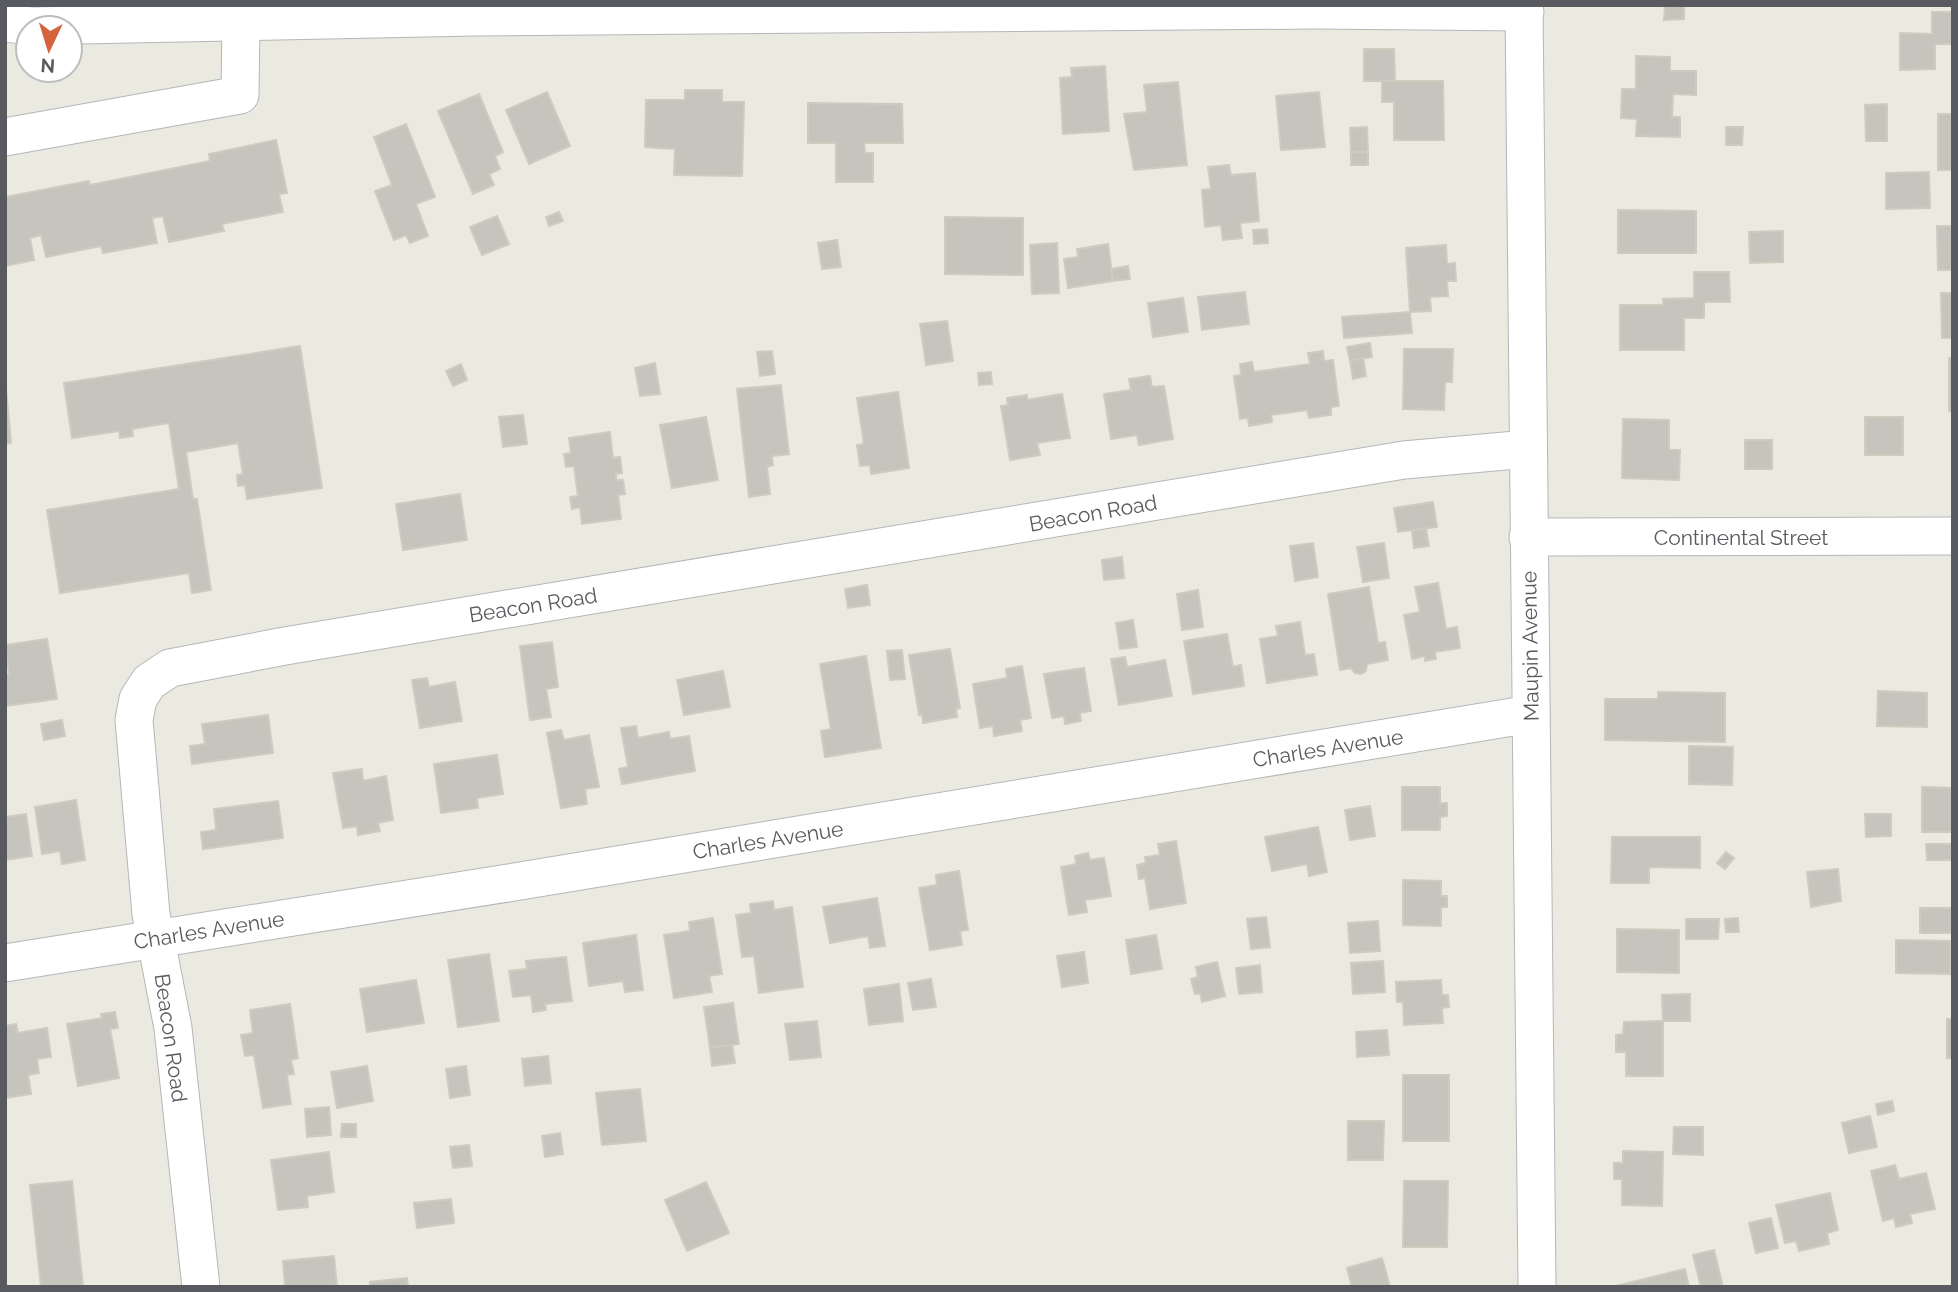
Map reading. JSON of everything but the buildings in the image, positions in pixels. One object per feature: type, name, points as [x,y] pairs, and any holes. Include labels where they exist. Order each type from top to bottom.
[{"type":"street","points":[[5,23],[31,26],[475,17],[1524,9]]},
{"type":"street","name":"Maupin Avenue","points":[[1524,9],[1537,1287]]},
{"type":"street","points":[[5,137],[240,95],[241,22]]},
{"type":"street","name":"Beacon Road","points":[[201,1287],[173,1028],[151,914],[134,720],[138,699],[149,682],[170,668],[285,646],[1404,460],[1528,449]]},
{"type":"street","name":"Continental Street","points":[[1528,537],[1953,536]]},
{"type":"street","name":"Charles Avenue","points":[[5,963],[1531,714]]}]
